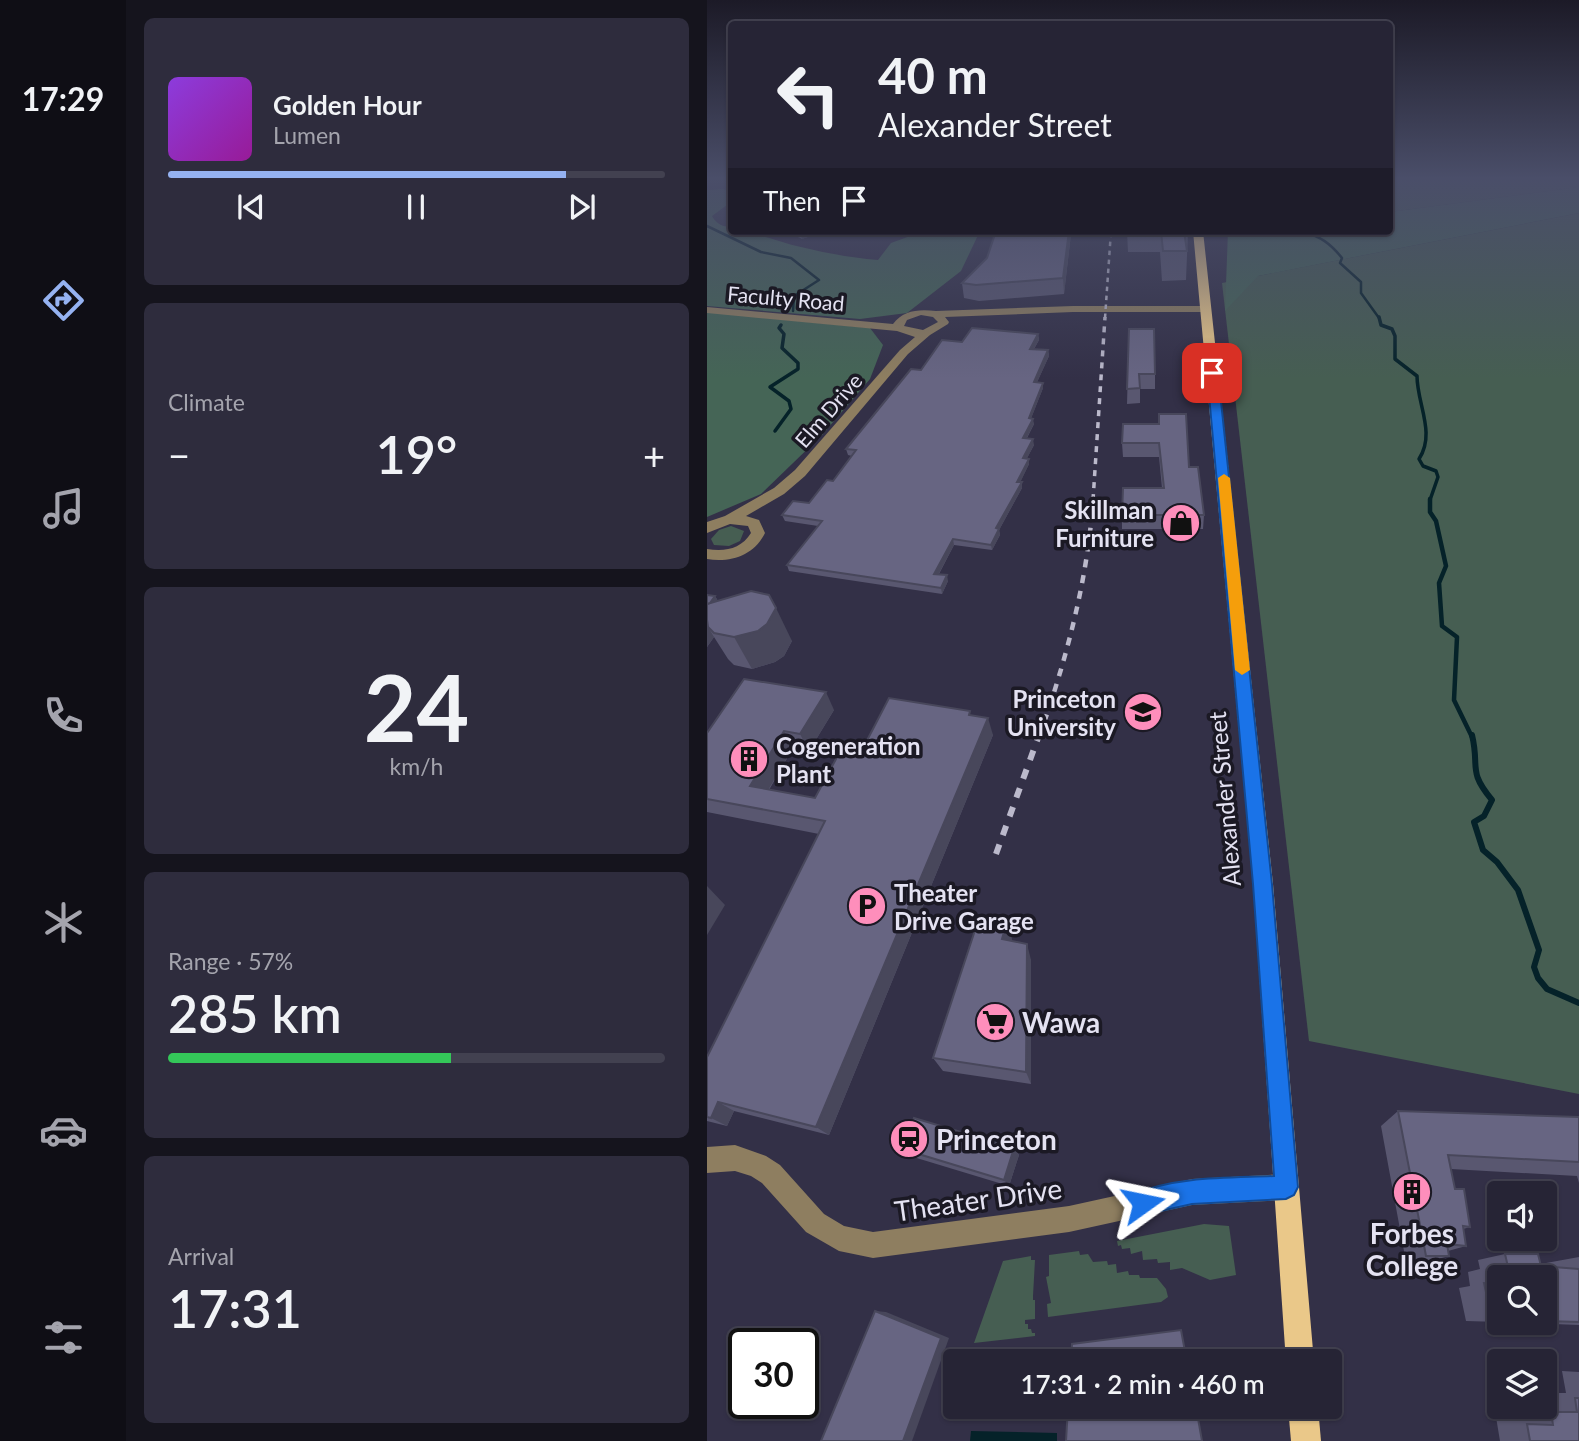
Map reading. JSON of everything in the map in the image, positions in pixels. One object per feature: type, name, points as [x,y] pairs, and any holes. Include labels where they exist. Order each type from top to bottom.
[{"type":"main road","name":"Alexander Street","points":[[1199,244],[1263,884],[1299,1349]]},
{"type":"main road","points":[[1304,1419],[1306,1441]]},
{"type":"street","points":[[904,326],[920,312],[936,314],[1059,309],[1206,309]]},
{"type":"street","name":"Faculty Road","points":[[707,310],[904,326]]},
{"type":"street","points":[[904,326],[927,332],[995,313]]},
{"type":"street","points":[[936,314],[943,319],[941,326]]},
{"type":"street","name":"Elm Drive","points":[[904,326],[904,352]]},
{"type":"street","name":"Elm Drive","points":[[707,554],[722,555],[742,550],[756,539],[760,519],[779,491],[819,453],[904,352],[927,332]]},
{"type":"street","name":"Elm Drive","points":[[707,528],[730,519],[779,491]]},
{"type":"street","points":[[730,519],[746,519],[758,528]]},
{"type":"street","name":"Theater Drive","points":[[707,1160],[735,1158],[757,1165],[771,1174],[815,1223],[839,1238],[873,1245],[1069,1219],[1192,1192],[1286,1187]]},
{"type":"shaded area","points":[[707,244],[791,244],[849,257],[878,260],[890,244],[974,244],[961,271],[907,313],[860,319],[707,306]]},
{"type":"shaded area","points":[[1228,244],[1420,244],[1258,276],[1225,311]]},
{"type":"shaded area","points":[[1420,244],[1579,244],[1579,1094],[1309,1041],[1222,283]]},
{"type":"shaded area","points":[[707,312],[870,328],[883,345],[870,379],[822,435],[761,494],[707,517]]},
{"type":"shaded area","points":[[731,526],[744,531],[740,541],[729,546],[714,545],[711,539],[719,530]]},
{"type":"shaded area","points":[[1204,1224],[1229,1226],[1236,1275],[1210,1280],[1182,1268],[1170,1270],[1170,1262],[1143,1260],[1142,1251],[1131,1254],[1130,1248],[1122,1249],[1121,1245],[1118,1246],[1117,1241]]},
{"type":"shaded area","points":[[1079,1251],[1080,1255],[1088,1254],[1093,1262],[1107,1261],[1108,1265],[1116,1264],[1117,1273],[1128,1271],[1129,1275],[1139,1275],[1140,1278],[1157,1278],[1166,1289],[1168,1297],[1161,1302],[1048,1317],[1047,1304],[1051,1303],[1046,1277],[1049,1276],[1049,1255]]},
{"type":"shaded area","points":[[1031,1256],[1031,1260],[1035,1260],[1035,1319],[1025,1320],[1025,1324],[1028,1324],[1028,1329],[1035,1333],[1035,1336],[974,1343],[1003,1261]]},
{"type":"shaded area","points":[[971,1431],[1057,1433],[1057,1441],[970,1441]]},
{"type":"building","points":[[992,244],[1067,244],[1063,278],[976,285],[962,283],[987,258]]},
{"type":"building","points":[[1162,244],[1186,244],[1187,251],[1163,251]]},
{"type":"building","points":[[972,328],[1038,334],[1030,349],[1048,350],[1034,382],[1043,383],[1029,418],[1033,419],[1023,438],[1033,439],[1023,458],[1029,459],[1017,482],[1022,482],[996,528],[999,529],[991,545],[953,539],[934,574],[947,575],[941,588],[787,565],[822,521],[782,515],[793,501],[809,503],[827,480],[833,481],[856,450],[846,449],[911,369],[921,370],[942,340],[962,342]]},
{"type":"building","points":[[1129,329],[1154,329],[1155,374],[1139,374],[1140,388],[1127,389]]},
{"type":"building","points":[[1159,414],[1186,414],[1189,467],[1198,467],[1204,515],[1122,515],[1123,488],[1164,488],[1159,443],[1122,443],[1123,424],[1159,424]]},
{"type":"building","points":[[751,591],[769,595],[776,608],[767,624],[758,631],[734,637],[714,633],[708,627],[707,604]]},
{"type":"building","points":[[707,595],[715,596],[707,604]]},
{"type":"building","name":"Theater Drive Garage","points":[[744,679],[826,692],[800,734],[784,731],[750,786],[815,798],[843,746],[862,750],[889,698],[970,711],[969,715],[988,718],[816,1127],[718,1102],[711,1118],[707,1117],[707,1057],[825,821],[707,799],[707,733]]},
{"type":"building","name":"Wawa","points":[[979,918],[1007,922],[1002,939],[1027,944],[1026,1072],[933,1058]]},
{"type":"building","points":[[1398,1111],[1579,1117],[1579,1162],[1448,1155],[1455,1189],[1464,1189],[1470,1227],[1463,1226],[1466,1246],[1447,1244],[1449,1256],[1426,1256]]},
{"type":"building","name":"Princeton","points":[[914,1118],[1014,1148],[1004,1180],[902,1149]]},
{"type":"building","points":[[1505,1254],[1538,1254],[1541,1265],[1508,1265]]},
{"type":"building","points":[[1557,1267],[1579,1269],[1579,1322],[1557,1321]]},
{"type":"building","points":[[875,1311],[941,1338],[903,1441],[821,1441]]},
{"type":"building","points":[[1181,1330],[1185,1349],[1072,1349],[1072,1344]]},
{"type":"building","points":[[1575,1398],[1579,1398],[1579,1441],[1530,1441],[1527,1424],[1553,1425],[1552,1419],[1557,1419],[1557,1412],[1577,1412]]},
{"type":"building","points":[[1067,1419],[1198,1419],[1202,1441],[1066,1441]]},
{"type":"waterway","points":[[745,244],[761,252],[791,258],[819,280],[794,296],[793,311]]},
{"type":"waterway","points":[[1329,244],[1342,258],[1340,263],[1361,282],[1361,293],[1379,318]]},
{"type":"waterway","points":[[1379,317],[1381,325],[1392,329],[1395,336],[1395,359],[1417,376],[1426,429],[1424,449],[1419,459],[1423,466],[1436,471],[1438,477],[1430,500]]},
{"type":"waterway","points":[[775,431],[791,409],[789,401],[770,387],[798,369],[798,363],[782,348],[784,334],[779,328],[781,325]]},
{"type":"waterway","points":[[1430,500],[1430,512],[1436,521],[1446,566],[1439,583],[1442,626],[1457,637],[1454,700],[1472,737]]},
{"type":"waterway","points":[[1472,735],[1479,782],[1492,800],[1484,816],[1474,822],[1483,850],[1497,862],[1518,890],[1539,950],[1534,967],[1538,978],[1547,989],[1579,1003]]},
{"type":"railway","points":[[1105,318],[1110,244]]},
{"type":"railway","points":[[1093,500],[1105,317]]},
{"type":"railway","points":[[1039,737],[1074,620],[1086,559],[1093,499]]},
{"type":"railway","points":[[996,854],[1039,735]]},
{"type":"slow traffic","points":[[1224,478],[1242,670]]},
{"type":"place","name":"Skillman Furniture","points":[[1181,523]]},
{"type":"place","name":"Princeton University","points":[[1143,712]]},
{"type":"place","name":"Cogeneration Plant","points":[[749,759]]},
{"type":"place","name":"Theater Drive Garage","points":[[867,906]]},
{"type":"place","name":"Wawa","points":[[995,1022]]},
{"type":"place","name":"Princeton","points":[[909,1139]]},
{"type":"place","name":"Forbes College","points":[[1412,1192]]},
{"type":"route","points":[[1143,1203],[1192,1192],[1286,1187],[1263,884],[1226,491],[1212,373]]}]
